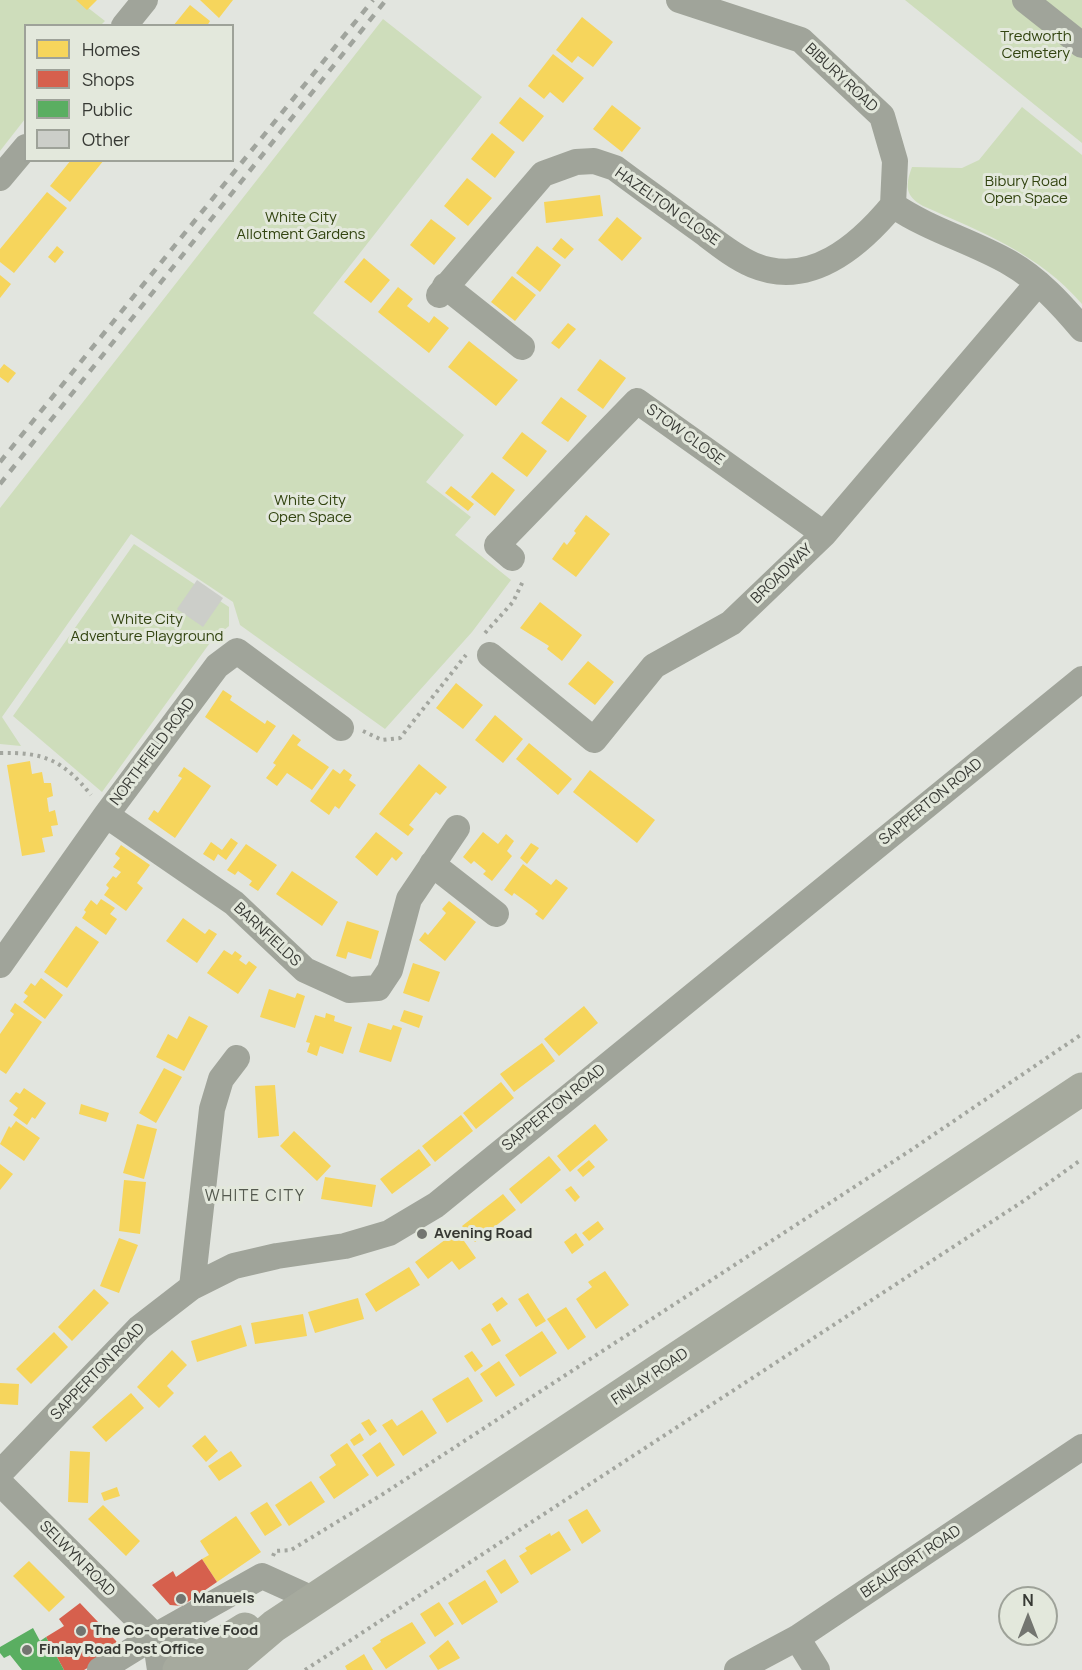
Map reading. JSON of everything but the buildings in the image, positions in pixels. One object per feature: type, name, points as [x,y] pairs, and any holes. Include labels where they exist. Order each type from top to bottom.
[{"type":"highway","name":"FINLAY ROAD","points":[[218,1660],[315,1600],[1082,1089]]},
{"type":"street","points":[[126,24],[145,0]]},
{"type":"street","name":"BIBURY ROAD","points":[[679,0],[801,40],[882,116],[895,161],[893,205]]},
{"type":"street","points":[[1026,0],[1082,45]]},
{"type":"street","points":[[0,178],[24,149]]},
{"type":"street","name":"HAZELTON CLOSE","points":[[522,347],[442,290],[543,174],[576,162],[594,161],[615,168],[727,249],[754,265],[783,272],[814,268],[843,254],[866,235],[893,205]]},
{"type":"street","points":[[893,205],[910,217],[1010,262],[1038,282],[1082,329]]},
{"type":"street","name":"BROADWAY","points":[[490,655],[594,740],[654,666],[731,623],[824,534],[1038,282]]},
{"type":"street","name":"STOW CLOSE","points":[[512,558],[497,545],[637,401],[824,534]]},
{"type":"street","name":"NORTHFIELD ROAD","points":[[0,965],[106,815],[217,666],[237,651],[341,728]]},
{"type":"street","name":"SAPPERTON ROAD","points":[[0,1473],[139,1328],[192,1287],[234,1266],[276,1256],[345,1246],[389,1233],[436,1205],[1082,679]]},
{"type":"street","name":"BARNFIELDS","points":[[106,815],[234,903],[305,970],[349,990],[378,988],[390,970],[409,899],[457,828]]},
{"type":"street","points":[[432,864],[495,914]]},
{"type":"street","points":[[192,1287],[212,1109],[222,1079],[237,1058]]},
{"type":"street","name":"BEAUFORT ROAD","points":[[737,1670],[797,1638],[1082,1448]]},
{"type":"street","name":"SELWYN ROAD","points":[[0,1483],[154,1636],[218,1660]]},
{"type":"street","points":[[100,1670],[154,1636],[262,1576],[315,1600]]},
{"type":"street","points":[[154,1636],[160,1670]]},
{"type":"street","points":[[797,1638],[817,1670]]},
{"type":"path","points":[[0,753],[25,752],[50,757],[84,787],[106,815]]},
{"type":"path","points":[[262,1576],[275,1551],[291,1550],[383,1494],[911,1150],[1082,1034]]},
{"type":"path","points":[[305,1670],[840,1322],[1082,1160]]},
{"type":"green space","points":[[0,0],[78,0],[105,21],[102,24],[24,24],[24,120],[0,151]]},
{"type":"green space","name":"Tredworth Cemetery","points":[[905,0],[1082,0],[1082,143]]},
{"type":"green space","points":[[383,19],[482,97],[313,313],[464,435],[426,482],[471,517],[455,535],[511,580],[472,632],[385,729],[240,625],[233,602],[131,534],[2,717],[21,746],[0,744],[0,508]]},
{"type":"green space","name":"Bibury Road Open Space","points":[[1022,107],[1082,155],[1082,304],[1065,286],[1028,258],[988,235],[923,206],[913,198],[908,190],[912,167],[962,168],[979,160]]},
{"type":"green space","name":"White City Adventure Playground","points":[[134,544],[229,607],[229,626],[212,640],[102,792],[13,716]]},
{"type":"railway","points":[[0,462],[373,0]]},
{"type":"railway","points":[[0,484],[386,0]]},
{"type":"place","name":"Avening Road","points":[[422,1234]]},
{"type":"place","name":"Manuels","points":[[181,1599]]},
{"type":"place","name":"The Co-operative Food","points":[[81,1631]]},
{"type":"place","name":"Finlay Road Post Office","points":[[27,1650]]},
{"type":"district","name":"WHITE CITY","points":[[255,1197]]},
{"type":"park label","name":"White City Allotment Gardens","points":[[301,226]]},
{"type":"park label","name":"White City Open Space","points":[[310,510]]}]
